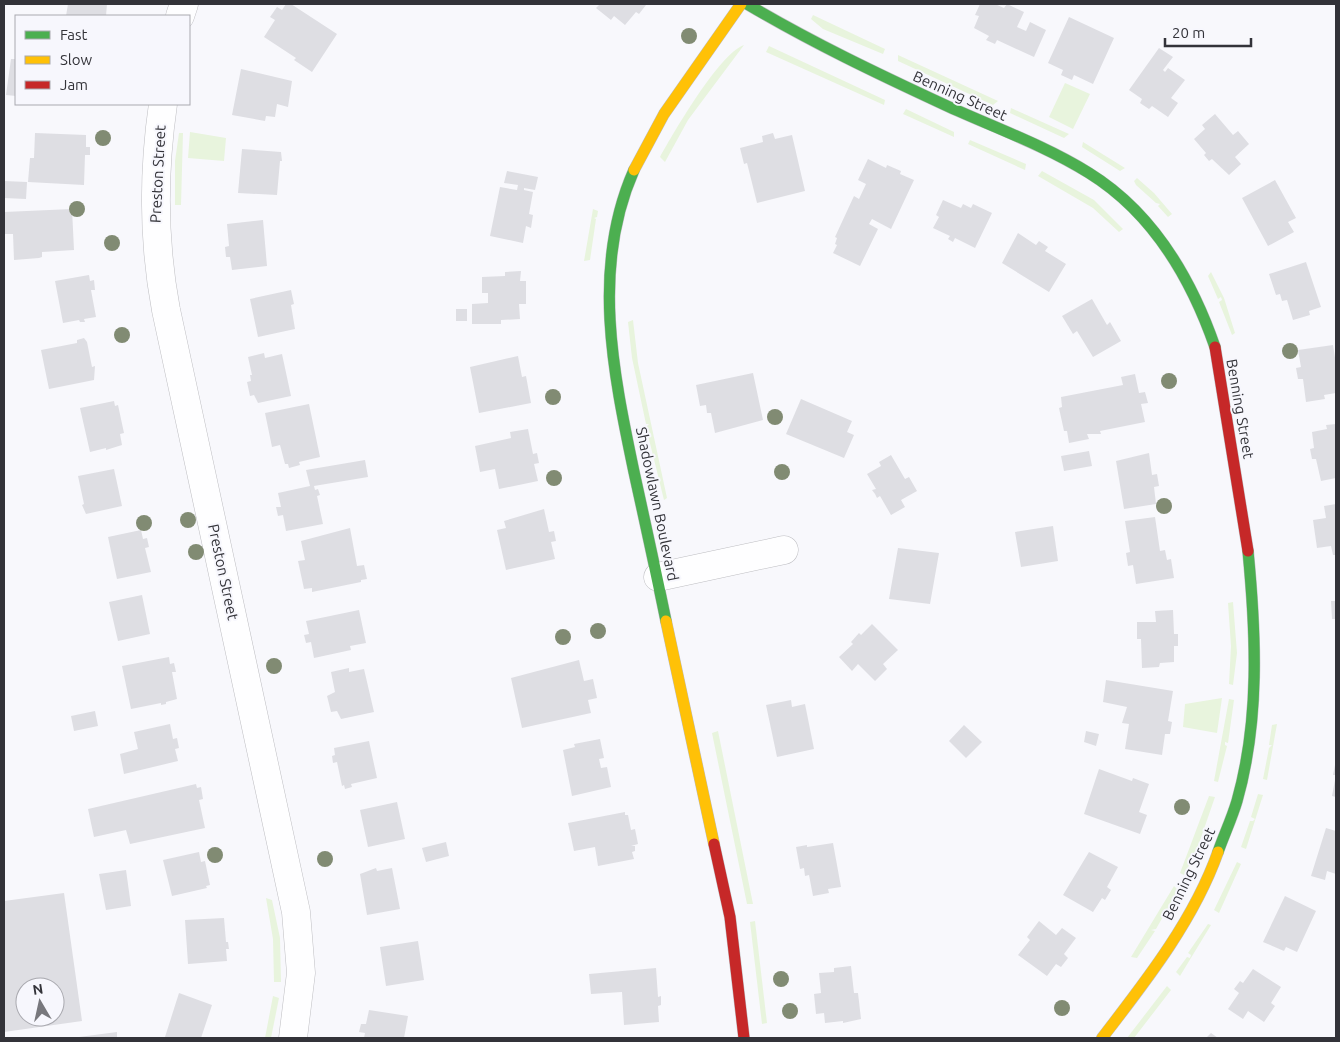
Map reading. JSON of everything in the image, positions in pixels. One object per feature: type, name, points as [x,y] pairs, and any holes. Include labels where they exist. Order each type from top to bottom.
[{"type":"street","name":"Shadowlawn Boulevard","points":[[741,4],[653,134],[628,185],[614,239],[609,289],[612,359],[730,917],[744,1038]]},
{"type":"street","name":"Benning Street","points":[[747,4],[807,40],[902,86],[1064,159],[1092,175],[1139,213],[1158,235],[1187,278],[1204,312],[1218,366],[1254,593],[1257,643],[1253,715],[1233,811],[1213,865],[1182,926],[1155,968],[1102,1038]]},
{"type":"street","name":"Preston Street","points":[[163,105],[155,172],[156,252],[166,310],[296,912],[301,973],[294,1038]]},
{"type":"street","points":[[658,577],[784,550]]},
{"type":"green space","points":[[813,15],[885,49],[883,54],[823,29],[811,19]]},
{"type":"green space","points":[[744,45],[688,120],[665,162],[660,157],[698,95],[722,63],[734,51]]},
{"type":"green space","points":[[769,46],[885,100],[884,105],[766,52]]},
{"type":"green space","points":[[898,55],[998,101],[993,105],[898,61]]},
{"type":"green space","points":[[1065,83],[1090,94],[1073,129],[1049,117]]},
{"type":"green space","points":[[1011,108],[1069,134],[1064,138],[1010,113]]},
{"type":"green space","points":[[906,109],[954,132],[954,137],[903,114]]},
{"type":"green space","points":[[190,132],[226,138],[224,161],[188,158]]},
{"type":"green space","points":[[179,133],[183,133],[181,205],[175,205],[175,161]]},
{"type":"green space","points":[[970,140],[1026,164],[1025,170],[968,144]]},
{"type":"green space","points":[[1083,142],[1125,168],[1120,171],[1082,147]]},
{"type":"green space","points":[[1042,171],[1094,200],[1123,229],[1119,232],[1093,208],[1038,176]]},
{"type":"green space","points":[[1137,178],[1154,193],[1172,214],[1168,217],[1158,206],[1160,204],[1156,203],[1136,185],[1134,181]]},
{"type":"green space","points":[[593,209],[598,211],[597,217],[594,218],[596,219],[590,260],[584,261]]},
{"type":"green space","points":[[1211,272],[1224,298],[1235,333],[1232,335],[1219,302],[1222,300],[1221,297],[1218,299],[1208,276]]},
{"type":"green space","points":[[633,320],[638,363],[667,498],[664,500],[646,427],[649,424],[646,424],[632,358],[628,322]]},
{"type":"green space","points":[[1233,602],[1237,653],[1233,685],[1229,684],[1231,646],[1228,603]]},
{"type":"green space","points":[[1222,698],[1217,733],[1183,727],[1185,704]]},
{"type":"green space","points":[[1229,699],[1234,700],[1228,743],[1225,742],[1227,746],[1218,782],[1214,781]]},
{"type":"green space","points":[[1277,724],[1267,780],[1263,779],[1269,748],[1272,745],[1269,745],[1272,725]]},
{"type":"green space","points":[[718,731],[753,904],[747,904],[712,733]]},
{"type":"green space","points":[[1258,794],[1263,795],[1246,849],[1241,847],[1250,821],[1255,819],[1251,817]]},
{"type":"green space","points":[[1209,796],[1215,797],[1196,852],[1184,875],[1180,873]]},
{"type":"green space","points":[[1237,862],[1241,864],[1219,913],[1214,910]]},
{"type":"green space","points":[[1174,886],[1178,890],[1156,929],[1151,930],[1155,931],[1137,958],[1131,957]]},
{"type":"green space","points":[[266,898],[272,900],[280,938],[281,982],[274,982],[273,939]]},
{"type":"green space","points":[[755,921],[767,1023],[762,1024],[750,922]]},
{"type":"green space","points":[[1208,924],[1211,925],[1180,976],[1176,972],[1187,957],[1190,958],[1191,955],[1188,953]]},
{"type":"green space","points":[[1167,986],[1171,990],[1134,1038],[1127,1038]]},
{"type":"green space","points":[[273,996],[279,998],[271,1038],[265,1038]]},
{"type":"building","points":[[68,4],[107,4],[106,15],[66,15]]},
{"type":"building","points":[[286,4],[291,4],[337,34],[312,72],[294,60],[296,58],[264,37],[275,20],[270,17],[277,7],[282,10]]},
{"type":"building","points":[[600,4],[646,5],[639,14],[636,12],[625,25],[614,16],[611,20],[596,8]]},
{"type":"building","points":[[980,4],[995,4],[1004,8],[1007,4],[1024,12],[1017,27],[1026,31],[1030,22],[1046,30],[1034,57],[997,40],[995,44],[986,40],[989,36],[974,28],[979,16],[975,15]]},
{"type":"building","points":[[1069,17],[1114,38],[1093,84],[1074,75],[1072,80],[1061,75],[1063,70],[1048,63]]},
{"type":"building","points":[[1159,48],[1173,57],[1163,70],[1165,72],[1168,68],[1185,80],[1171,98],[1178,103],[1168,117],[1152,106],[1149,109],[1140,103],[1142,99],[1129,90]]},
{"type":"building","points":[[11,59],[15,59],[15,96],[6,95]]},
{"type":"building","points":[[241,69],[292,81],[288,107],[277,104],[275,117],[266,116],[265,121],[232,115]]},
{"type":"building","points":[[1215,114],[1233,135],[1238,131],[1249,144],[1235,157],[1241,164],[1229,175],[1212,159],[1209,161],[1204,155],[1206,153],[1194,139],[1205,129],[1202,125]]},
{"type":"building","points":[[35,133],[86,135],[86,147],[90,147],[90,155],[85,155],[84,185],[28,182],[30,158],[34,158]]},
{"type":"building","points":[[773,133],[775,139],[792,135],[805,191],[757,203],[747,163],[744,164],[740,148],[763,142],[762,136]]},
{"type":"building","points":[[242,149],[281,152],[282,161],[280,161],[277,195],[238,193]]},
{"type":"building","points":[[868,159],[886,168],[887,165],[901,171],[900,174],[914,180],[891,229],[872,219],[869,224],[878,229],[860,266],[833,253],[837,245],[835,244],[837,238],[835,237],[854,196],[859,199],[866,184],[858,180]]},
{"type":"building","points":[[507,171],[538,177],[535,190],[524,188],[524,190],[533,192],[529,214],[533,215],[531,228],[526,226],[523,243],[490,236],[500,187],[517,190],[518,185],[504,183]]},
{"type":"building","points":[[1275,180],[1296,218],[1288,222],[1294,232],[1268,246],[1242,198]]},
{"type":"building","points":[[4,181],[27,182],[26,199],[4,198]]},
{"type":"building","points":[[943,200],[961,208],[963,204],[971,208],[973,204],[992,213],[975,248],[955,238],[953,242],[948,239],[950,236],[933,228],[939,217],[936,215]]},
{"type":"building","points":[[72,209],[74,250],[42,252],[42,257],[39,258],[14,260],[13,234],[4,234],[4,212]]},
{"type":"building","points":[[263,220],[267,266],[232,270],[230,257],[226,257],[225,247],[229,246],[227,224]]},
{"type":"building","points":[[1018,233],[1036,245],[1039,241],[1048,247],[1045,251],[1066,264],[1049,292],[1002,263]]},
{"type":"building","points":[[1306,262],[1321,307],[1309,311],[1310,315],[1293,320],[1287,300],[1282,301],[1280,294],[1276,295],[1269,274]]},
{"type":"building","points":[[521,271],[520,281],[526,281],[526,304],[519,304],[520,319],[501,320],[501,324],[472,324],[472,304],[488,303],[488,293],[482,293],[482,277],[505,276],[505,272]]},
{"type":"building","points":[[89,275],[90,281],[94,280],[95,290],[91,290],[96,317],[84,319],[85,322],[80,322],[79,320],[63,323],[55,281]]},
{"type":"building","points":[[291,290],[294,304],[291,305],[295,329],[258,337],[250,299]]},
{"type":"building","points":[[1092,299],[1107,325],[1110,322],[1121,341],[1093,357],[1077,331],[1073,334],[1062,316]]},
{"type":"building","points":[[456,309],[467,309],[467,321],[456,321]]},
{"type":"building","points":[[84,338],[87,342],[92,367],[95,366],[94,380],[49,389],[41,350],[77,343],[77,340]]},
{"type":"building","points":[[1333,345],[1336,364],[1336,393],[1324,395],[1325,399],[1306,402],[1303,379],[1298,379],[1296,368],[1301,367],[1298,350]]},
{"type":"building","points":[[264,353],[265,358],[282,354],[291,396],[258,403],[254,395],[250,396],[247,382],[251,381],[250,375],[252,375],[248,357]]},
{"type":"building","points":[[518,356],[522,377],[526,376],[531,403],[479,413],[470,367]]},
{"type":"building","points":[[753,373],[763,420],[715,433],[711,413],[707,413],[706,405],[700,406],[696,385]]},
{"type":"building","points":[[1135,374],[1139,393],[1145,392],[1148,403],[1141,404],[1145,422],[1100,431],[1101,434],[1087,434],[1089,439],[1069,443],[1067,431],[1064,431],[1059,408],[1062,407],[1061,397],[1123,385],[1121,377]]},
{"type":"building","points":[[801,399],[852,421],[847,432],[854,435],[844,458],[786,434]]},
{"type":"building","points":[[114,401],[115,406],[118,405],[124,433],[120,434],[122,445],[90,452],[80,408]]},
{"type":"building","points":[[309,404],[320,457],[299,462],[300,465],[289,468],[288,464],[285,464],[280,445],[272,447],[265,413]]},
{"type":"building","points":[[1336,424],[1336,478],[1321,481],[1316,459],[1312,459],[1310,449],[1314,448],[1312,432],[1327,429],[1326,425]]},
{"type":"building","points":[[528,429],[533,454],[537,453],[539,463],[534,464],[538,481],[499,489],[495,469],[480,472],[475,446],[511,438],[510,432]]},
{"type":"building","points":[[1089,451],[1092,466],[1064,471],[1061,456]]},
{"type":"building","points":[[1149,453],[1152,475],[1157,474],[1159,486],[1154,487],[1156,504],[1124,509],[1116,461]]},
{"type":"building","points":[[891,455],[905,479],[909,477],[917,491],[901,500],[905,507],[891,515],[880,496],[877,498],[872,490],[876,489],[867,474],[881,466],[879,462]]},
{"type":"building","points":[[365,460],[368,477],[314,486],[315,490],[318,489],[320,495],[317,496],[323,524],[286,531],[283,515],[278,516],[276,507],[281,507],[278,493],[310,486],[306,470]]},
{"type":"building","points":[[114,469],[122,506],[86,514],[82,505],[84,504],[78,476]]},
{"type":"building","points":[[1336,504],[1336,555],[1333,555],[1331,546],[1317,548],[1313,520],[1326,518],[1324,506]]},
{"type":"building","points":[[544,509],[549,532],[554,531],[556,541],[551,542],[555,559],[506,570],[497,530],[506,528],[504,521]]},
{"type":"building","points":[[1155,517],[1160,551],[1165,550],[1167,560],[1171,559],[1174,578],[1136,584],[1133,565],[1128,566],[1126,553],[1130,552],[1125,521]]},
{"type":"building","points":[[1053,526],[1058,561],[1021,567],[1015,532]]},
{"type":"building","points":[[350,528],[357,566],[364,565],[367,579],[361,580],[361,582],[312,592],[312,588],[304,589],[298,561],[305,560],[301,541]]},
{"type":"building","points":[[141,530],[143,539],[147,538],[149,547],[145,548],[151,572],[117,579],[108,537]]},
{"type":"building","points":[[898,548],[939,553],[930,604],[889,599]]},
{"type":"building","points":[[142,595],[150,634],[118,641],[109,602]]},
{"type":"building","points":[[1331,601],[1336,601],[1336,619],[1332,619]]},
{"type":"building","points":[[359,610],[366,643],[350,646],[351,650],[314,658],[311,642],[306,643],[304,635],[309,634],[306,621]]},
{"type":"building","points":[[1173,610],[1174,634],[1178,634],[1178,646],[1174,646],[1174,662],[1160,663],[1159,667],[1142,668],[1141,639],[1137,639],[1137,622],[1156,622],[1155,611]]},
{"type":"building","points":[[872,624],[898,650],[883,664],[887,669],[875,681],[858,664],[852,671],[839,657],[853,644],[851,642],[859,633],[861,635]]},
{"type":"building","points":[[169,657],[170,664],[174,663],[176,672],[172,672],[177,699],[166,702],[166,704],[161,705],[161,703],[131,709],[122,666]]},
{"type":"building","points":[[579,660],[584,681],[593,679],[597,698],[588,700],[591,713],[522,728],[511,678]]},
{"type":"building","points":[[349,668],[349,672],[364,669],[374,712],[341,719],[337,711],[331,712],[327,696],[335,692],[331,672]]},
{"type":"building","points":[[1106,680],[1173,691],[1168,721],[1172,722],[1170,734],[1165,734],[1162,755],[1125,749],[1129,724],[1122,723],[1127,707],[1103,702]]},
{"type":"building","points":[[791,700],[792,707],[805,704],[814,749],[777,757],[766,705]]},
{"type":"building","points":[[95,711],[98,726],[74,731],[71,716]]},
{"type":"building","points":[[170,724],[173,739],[177,738],[179,748],[175,749],[178,761],[124,774],[120,754],[138,749],[134,732]]},
{"type":"building","points":[[964,725],[982,742],[966,758],[949,741]]},
{"type":"building","points":[[1086,731],[1099,734],[1096,746],[1084,742]]},
{"type":"building","points":[[600,739],[604,758],[599,759],[601,768],[607,767],[611,787],[572,796],[563,750],[575,747],[574,744]]},
{"type":"building","points":[[369,741],[377,778],[351,784],[352,787],[345,789],[344,785],[342,786],[337,762],[333,763],[334,748]]},
{"type":"building","points":[[1335,765],[1336,775],[1333,775]]},
{"type":"building","points":[[1099,769],[1132,781],[1133,778],[1149,784],[1139,812],[1147,815],[1140,834],[1084,814]]},
{"type":"building","points":[[1336,781],[1336,797],[1332,796]]},
{"type":"building","points":[[196,784],[197,788],[201,787],[203,799],[199,800],[205,828],[130,844],[126,830],[94,837],[88,809]]},
{"type":"building","points":[[397,802],[405,839],[368,847],[360,810]]},
{"type":"building","points":[[625,812],[625,815],[628,815],[631,830],[635,829],[638,844],[631,846],[635,846],[635,851],[632,852],[634,859],[598,866],[595,847],[574,851],[568,823]]},
{"type":"building","points":[[1326,828],[1336,831],[1336,874],[1327,871],[1325,880],[1311,876]]},
{"type":"building","points":[[446,842],[449,856],[426,862],[422,848]]},
{"type":"building","points":[[833,843],[841,887],[828,889],[829,893],[813,896],[809,875],[805,876],[804,868],[800,869],[796,847]]},
{"type":"building","points":[[199,852],[201,862],[205,861],[210,885],[206,886],[207,888],[172,896],[163,860]]},
{"type":"building","points":[[1089,852],[1118,867],[1107,887],[1111,890],[1105,900],[1102,898],[1093,912],[1063,895]]},
{"type":"building","points":[[376,868],[377,871],[392,868],[400,909],[367,915],[360,874]]},
{"type":"building","points":[[126,870],[131,906],[106,910],[99,874]]},
{"type":"building","points":[[64,893],[82,1021],[65,1023],[65,977],[15,977],[15,1027],[39,1027],[4,1032],[4,901]]},
{"type":"building","points":[[1285,896],[1316,911],[1297,952],[1286,947],[1284,951],[1263,942]]},
{"type":"building","points":[[224,918],[226,942],[228,942],[229,949],[226,949],[227,961],[188,964],[185,920]]},
{"type":"building","points":[[1039,921],[1056,935],[1062,928],[1076,938],[1064,954],[1068,958],[1061,967],[1056,964],[1047,976],[1018,955],[1030,940],[1027,937]]},
{"type":"building","points":[[418,941],[424,980],[386,986],[380,947]]},
{"type":"building","points":[[851,966],[854,993],[858,993],[861,1019],[843,1023],[843,1021],[825,1023],[824,1013],[816,1014],[814,994],[821,993],[819,973],[834,972],[834,968]]},
{"type":"building","points":[[656,968],[658,997],[661,996],[661,1005],[658,1006],[659,1022],[624,1025],[622,992],[591,994],[589,974]]},
{"type":"building","points":[[1253,969],[1281,987],[1271,1003],[1275,1006],[1264,1022],[1248,1011],[1243,1019],[1228,1009],[1239,993],[1234,989],[1240,981],[1243,983]]},
{"type":"building","points":[[179,993],[212,1005],[201,1038],[165,1037]]},
{"type":"building","points":[[369,1010],[408,1016],[404,1038],[364,1038],[365,1033],[359,1032],[361,1024],[366,1024]]},
{"type":"building","points":[[117,1032],[117,1038],[79,1038],[79,1037]]},
{"type":"building","points":[[1211,1033],[1218,1038],[1206,1038]]},
{"type":"traffic: fast","points":[[747,4],[870,69],[1072,163],[1112,189],[1132,207],[1167,249],[1194,296],[1215,347]]},
{"type":"traffic: fast","points":[[634,170],[621,207],[613,244],[610,320],[619,396],[666,621]]},
{"type":"traffic: fast","points":[[1218,852],[1235,807],[1250,739],[1253,708],[1254,645],[1248,551]]},
{"type":"traffic: slow","points":[[634,170],[664,114],[741,4]]},
{"type":"traffic: slow","points":[[666,621],[714,844]]},
{"type":"traffic: slow","points":[[1102,1038],[1168,949],[1196,902],[1218,852]]},
{"type":"traffic: jam","points":[[1215,347],[1248,551]]},
{"type":"traffic: jam","points":[[714,844],[730,917],[744,1038]]}]
